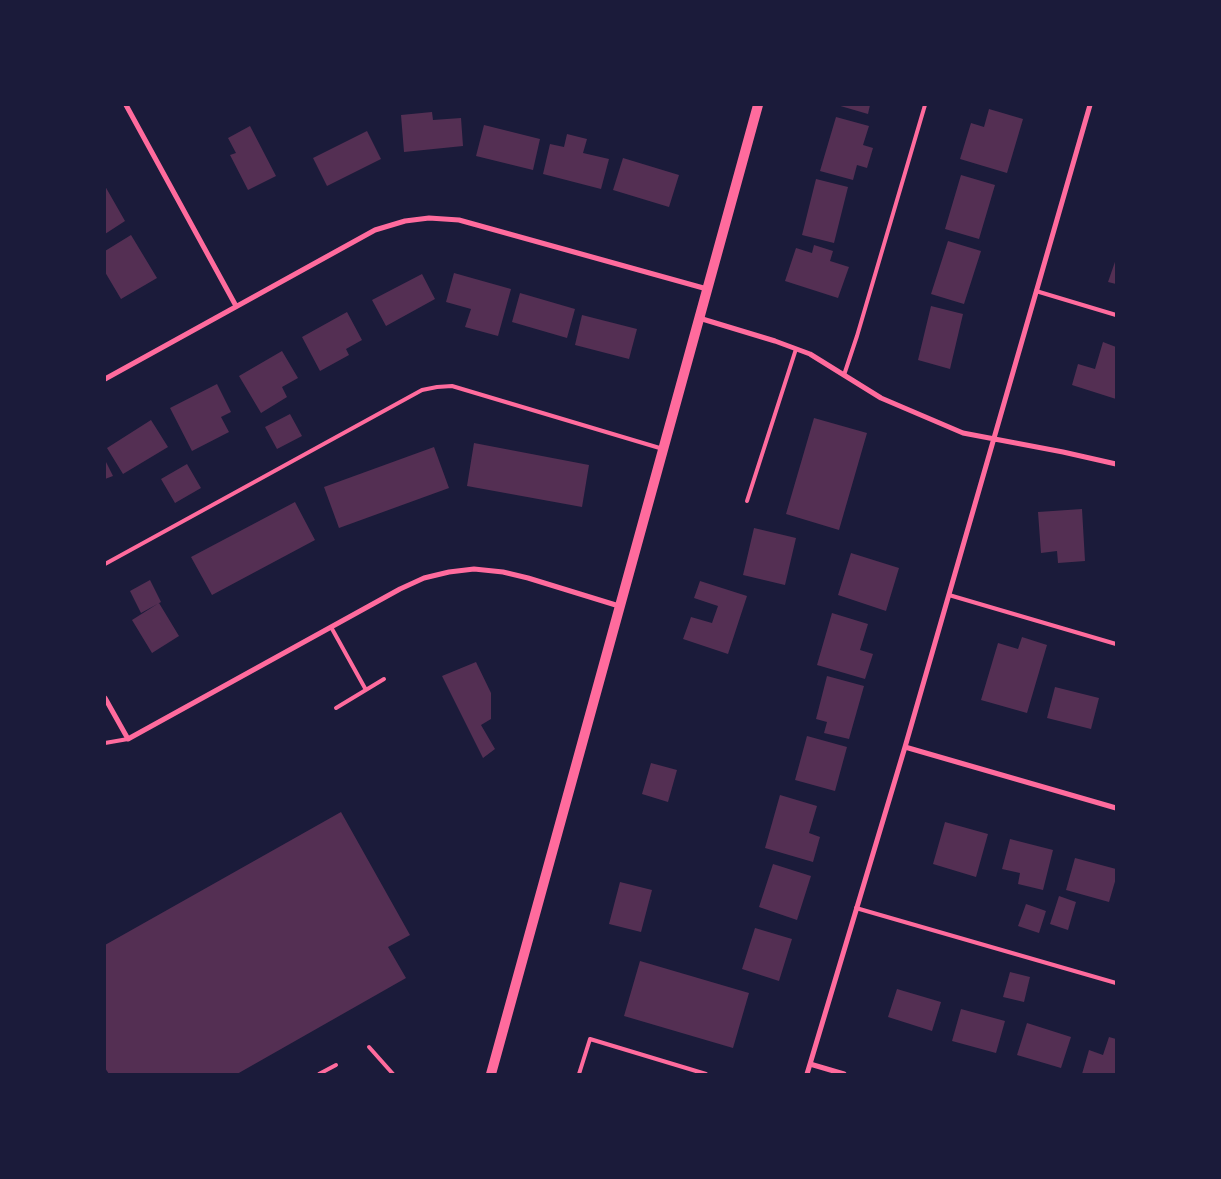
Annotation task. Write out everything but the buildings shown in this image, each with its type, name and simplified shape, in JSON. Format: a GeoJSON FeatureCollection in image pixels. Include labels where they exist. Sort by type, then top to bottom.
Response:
{"type":"FeatureCollection","features":[{"type":"Feature","properties":{"kind":"main road"},"geometry":{"type":"LineString","coordinates":[[491,1074],[758,105]]}},
{"type":"Feature","properties":{"kind":"street"},"geometry":{"type":"LineString","coordinates":[[126,105],[236,306]]}},
{"type":"Feature","properties":{"kind":"street"},"geometry":{"type":"LineString","coordinates":[[807,1074],[905,747],[1090,105]]}},
{"type":"Feature","properties":{"kind":"street"},"geometry":{"type":"LineString","coordinates":[[105,379],[375,230],[405,221],[430,218],[459,220],[708,289]]}},
{"type":"Feature","properties":{"kind":"street"},"geometry":{"type":"LineString","coordinates":[[699,318],[775,341],[810,354],[881,398],[963,433],[1116,464]]}},
{"type":"Feature","properties":{"kind":"street"},"geometry":{"type":"LineString","coordinates":[[105,698],[128,738],[424,578],[450,572],[474,569],[504,572],[619,606]]}},
{"type":"Feature","properties":{"kind":"street"},"geometry":{"type":"LineString","coordinates":[[905,747],[1116,808]]}},
{"type":"Feature","properties":{"kind":"street"},"geometry":{"type":"LineString","coordinates":[[810,1064],[844,1074]]}},
{"type":"Feature","properties":{"kind":"lane"},"geometry":{"type":"LineString","coordinates":[[844,375],[925,105]]}},
{"type":"Feature","properties":{"kind":"lane"},"geometry":{"type":"LineString","coordinates":[[1036,291],[1116,315]]}},
{"type":"Feature","properties":{"kind":"lane"},"geometry":{"type":"LineString","coordinates":[[747,501],[796,349]]}},
{"type":"Feature","properties":{"kind":"lane"},"geometry":{"type":"LineString","coordinates":[[105,564],[422,390],[452,386],[663,449]]}},
{"type":"Feature","properties":{"kind":"lane"},"geometry":{"type":"LineString","coordinates":[[949,595],[1116,644]]}},
{"type":"Feature","properties":{"kind":"lane"},"geometry":{"type":"LineString","coordinates":[[331,627],[366,690]]}},
{"type":"Feature","properties":{"kind":"lane"},"geometry":{"type":"LineString","coordinates":[[336,708],[384,679]]}},
{"type":"Feature","properties":{"kind":"lane"},"geometry":{"type":"LineString","coordinates":[[105,743],[128,738]]}},
{"type":"Feature","properties":{"kind":"lane"},"geometry":{"type":"LineString","coordinates":[[856,908],[1116,983]]}},
{"type":"Feature","properties":{"kind":"lane"},"geometry":{"type":"LineString","coordinates":[[579,1074],[590,1039],[706,1074]]}},
{"type":"Feature","properties":{"kind":"lane"},"geometry":{"type":"LineString","coordinates":[[369,1047],[393,1074]]}},
{"type":"Feature","properties":{"kind":"lane"},"geometry":{"type":"LineString","coordinates":[[318,1074],[336,1065]]}}]}
